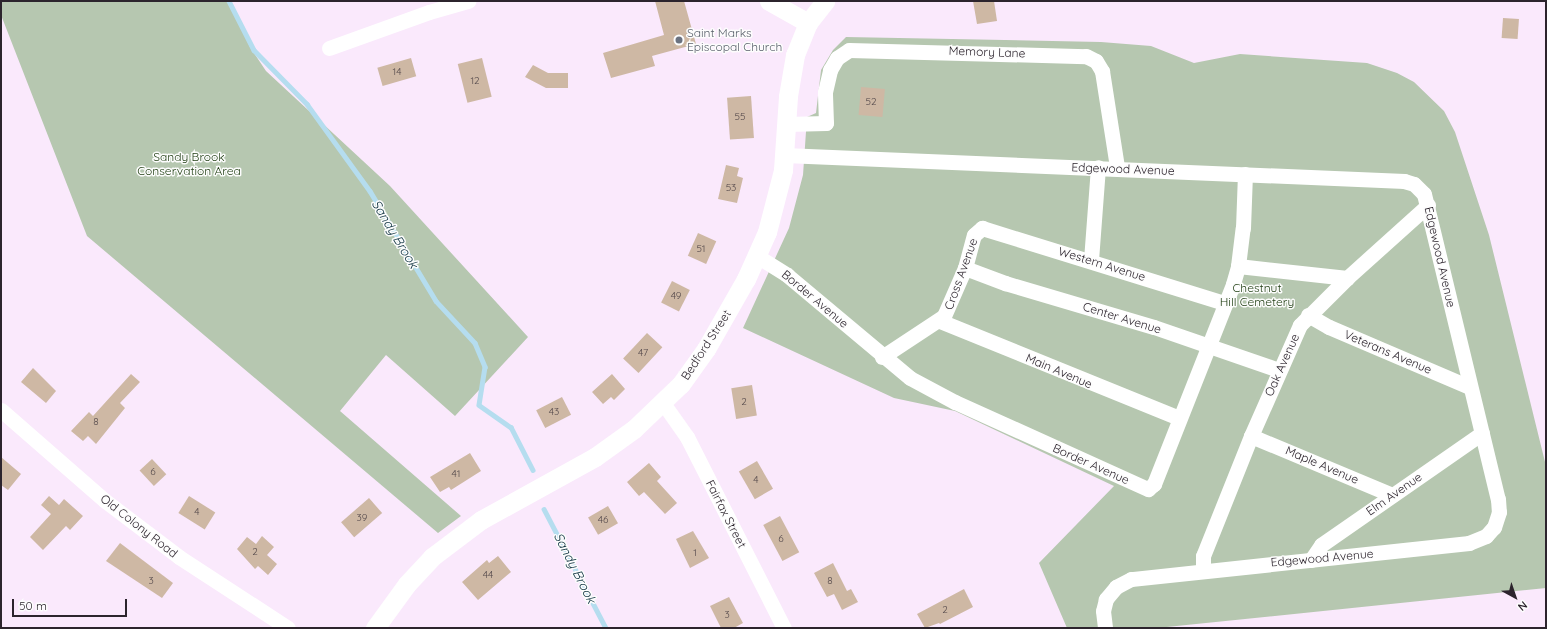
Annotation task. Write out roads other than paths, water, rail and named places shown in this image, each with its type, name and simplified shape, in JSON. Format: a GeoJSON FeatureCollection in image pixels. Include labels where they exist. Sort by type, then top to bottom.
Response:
{"type":"FeatureCollection","features":[{"type":"Feature","properties":{"kind":"main road"},"geometry":{"type":"LineString","coordinates":[[769,1],[808,23]]}},
{"type":"Feature","properties":{"kind":"main road","name":"Bedford Street"},"geometry":{"type":"LineString","coordinates":[[375,628],[407,584],[442,549],[481,520],[595,457],[634,429],[663,403],[681,384],[706,349],[757,256],[775,205],[784,155],[791,74],[808,23],[825,1]]}},
{"type":"Feature","properties":{"kind":"street"},"geometry":{"type":"LineString","coordinates":[[329,48],[428,6],[468,1]]}},
{"type":"Feature","properties":{"kind":"street","name":"Memory Lane"},"geometry":{"type":"LineString","coordinates":[[786,124],[826,123],[825,92],[830,70],[836,58],[849,50],[1086,56],[1096,61],[1102,71],[1117,168]]}},
{"type":"Feature","properties":{"kind":"street","name":"Edgewood Avenue"},"geometry":{"type":"LineString","coordinates":[[784,155],[1098,167],[1409,182],[1422,191],[1428,205],[1482,433],[1499,512],[1494,527],[1486,536],[1469,543],[1136,578],[1120,583],[1106,599],[1105,628]]}},
{"type":"Feature","properties":{"kind":"street"},"geometry":{"type":"LineString","coordinates":[[1091,260],[1098,167]]}},
{"type":"Feature","properties":{"kind":"street","name":"Border Avenue"},"geometry":{"type":"LineString","coordinates":[[757,256],[787,275],[882,357],[910,378],[955,402],[1148,489],[1154,484],[1226,303],[1238,266],[1244,214],[1245,174]]}},
{"type":"Feature","properties":{"kind":"street","name":"Oak Avenue"},"geometry":{"type":"LineString","coordinates":[[1203,570],[1203,556],[1251,436],[1300,325],[1308,315],[1347,278],[1428,205]]}},
{"type":"Feature","properties":{"kind":"street","name":"Western Avenue"},"geometry":{"type":"LineString","coordinates":[[979,229],[986,228],[1226,303]]}},
{"type":"Feature","properties":{"kind":"street","name":"Cross Avenue"},"geometry":{"type":"LineString","coordinates":[[882,357],[940,321],[949,310],[965,268],[974,235],[979,229]]}},
{"type":"Feature","properties":{"kind":"street"},"geometry":{"type":"LineString","coordinates":[[1238,266],[1347,278]]}},
{"type":"Feature","properties":{"kind":"street","name":"Center Avenue"},"geometry":{"type":"LineString","coordinates":[[965,268],[1005,283],[1209,346],[1279,370]]}},
{"type":"Feature","properties":{"kind":"street","name":"Veterans Avenue"},"geometry":{"type":"LineString","coordinates":[[1308,315],[1329,327],[1470,387]]}},
{"type":"Feature","properties":{"kind":"street","name":"Main Avenue"},"geometry":{"type":"LineString","coordinates":[[940,321],[1179,418]]}},
{"type":"Feature","properties":{"kind":"street","name":"Fairfax Street"},"geometry":{"type":"LineString","coordinates":[[663,403],[687,437],[784,628]]}},
{"type":"Feature","properties":{"kind":"street","name":"Old Colony Road"},"geometry":{"type":"LineString","coordinates":[[1,410],[104,500],[179,557],[288,628]]}},
{"type":"Feature","properties":{"kind":"street","name":"Elm Avenue"},"geometry":{"type":"LineString","coordinates":[[1311,560],[1321,545],[1482,433]]}},
{"type":"Feature","properties":{"kind":"street","name":"Maple Avenue"},"geometry":{"type":"LineString","coordinates":[[1251,436],[1392,495]]}},
{"type":"Feature","properties":{"kind":"waterway","name":"Sandy Brook"},"geometry":{"type":"LineString","coordinates":[[229,1],[254,50],[307,104],[370,191],[436,301],[475,343],[485,367],[479,405],[511,427],[533,470]]}},
{"type":"Feature","properties":{"kind":"waterway","name":"Sandy Brook"},"geometry":{"type":"LineString","coordinates":[[544,509],[606,628]]}},
{"type":"Feature","properties":{"kind":"place","name":"Saint Marks Episcopal Church"},"geometry":{"type":"Point","coordinates":[679,40]}},
{"type":"Feature","properties":{"kind":"park label","name":"Sandy Brook Conservation Area"},"geometry":{"type":"Point","coordinates":[189,164]}},
{"type":"Feature","properties":{"kind":"park label","name":"Chestnut Hill Cemetery"},"geometry":{"type":"Point","coordinates":[1257,295]}}]}
